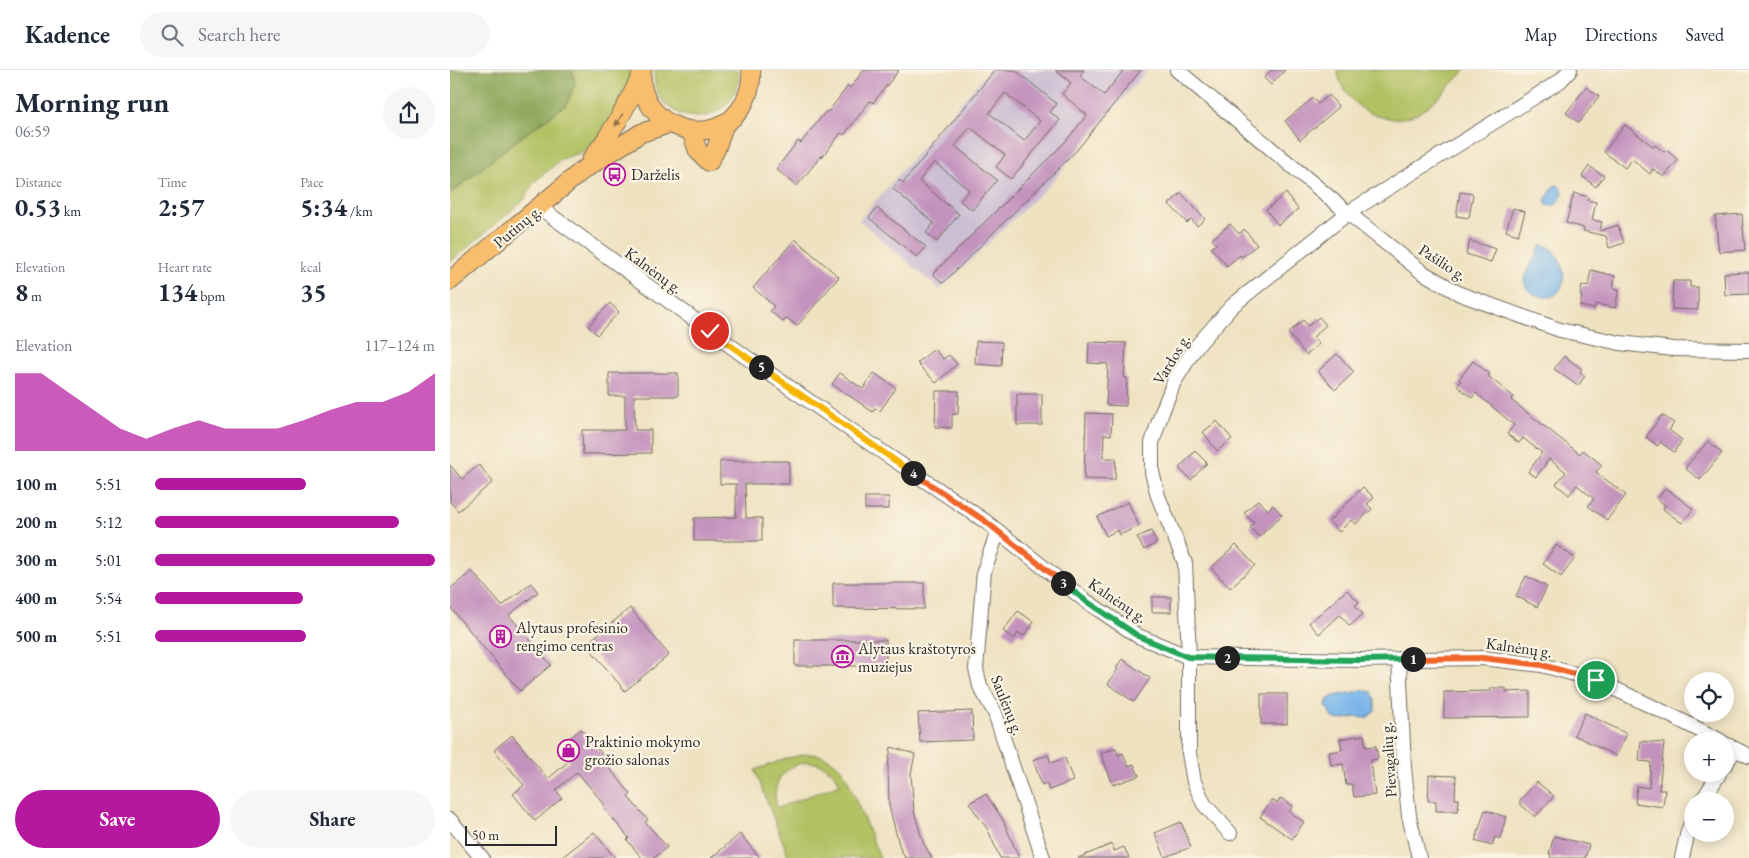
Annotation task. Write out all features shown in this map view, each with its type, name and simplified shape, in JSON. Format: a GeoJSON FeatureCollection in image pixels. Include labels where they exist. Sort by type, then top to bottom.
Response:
{"type":"FeatureCollection","features":[{"type":"Feature","properties":{"kind":"main road"},"geometry":{"type":"LineString","coordinates":[[641,73],[642,86],[648,104],[669,124],[691,131],[709,129],[725,123],[742,107],[752,75]]}},
{"type":"Feature","properties":{"kind":"main road","name":"Putinų g."},"geometry":{"type":"LineString","coordinates":[[583,170],[607,139],[626,109],[641,73]]}},
{"type":"Feature","properties":{"kind":"main road"},"geometry":{"type":"LineString","coordinates":[[691,131],[698,151],[709,162],[716,149],[725,123]]}},
{"type":"Feature","properties":{"kind":"main road","name":"Putinų g."},"geometry":{"type":"LineString","coordinates":[[450,281],[583,170],[642,133],[669,124]]}},
{"type":"Feature","properties":{"kind":"street","name":"Pašilio g."},"geometry":{"type":"LineString","coordinates":[[1177,70],[1348,213],[1422,272],[1460,294],[1560,330],[1620,343],[1673,349],[1749,350]]}},
{"type":"Feature","properties":{"kind":"street","name":"Vardos g."},"geometry":{"type":"LineString","coordinates":[[1230,833],[1204,804],[1194,782],[1189,753],[1185,563],[1158,496],[1152,472],[1152,444],[1174,382],[1195,348],[1232,306],[1348,213],[1560,81],[1570,70]]}},
{"type":"Feature","properties":{"kind":"street","name":"Kalnėnų g."},"geometry":{"type":"LineString","coordinates":[[539,207],[678,309],[878,449],[985,521],[1086,601],[1138,636],[1188,657],[1359,660],[1482,658],[1542,665],[1596,680],[1703,732]]}},
{"type":"Feature","properties":{"kind":"street","name":"Saulėnų g."},"geometry":{"type":"LineString","coordinates":[[998,531],[984,570],[976,669],[980,686],[995,713],[1043,858]]}},
{"type":"Feature","properties":{"kind":"street","name":"Pievagalių g."},"geometry":{"type":"LineString","coordinates":[[1399,659],[1404,768],[1409,816],[1419,858]]}},
{"type":"Feature","properties":{"kind":"street"},"geometry":{"type":"LineString","coordinates":[[1734,748],[1749,756]]}},
{"type":"Feature","properties":{"kind":"street"},"geometry":{"type":"LineString","coordinates":[[450,820],[482,858]]}},
{"type":"Feature","properties":{"kind":"street"},"geometry":{"type":"LineString","coordinates":[[1682,858],[1686,842]]}},
{"type":"Feature","properties":{"kind":"shaded area"},"geometry":{"type":"Polygon","coordinates":[[[989,70],[1147,70],[1053,181],[940,290],[859,220],[989,70]]]}},
{"type":"Feature","properties":{"kind":"green space"},"geometry":{"type":"Polygon","coordinates":[[[450,70],[572,70],[575,83],[567,104],[450,192],[450,70]]]}},
{"type":"Feature","properties":{"kind":"green space"},"geometry":{"type":"Polygon","coordinates":[[[572,70],[634,70],[612,121],[599,138],[582,152],[562,159],[534,182],[524,200],[450,262],[450,192],[453,192],[509,146],[567,104],[575,83],[572,70]]]}},
{"type":"Feature","properties":{"kind":"green space"},"geometry":{"type":"Polygon","coordinates":[[[655,70],[738,70],[739,73],[737,87],[733,96],[723,108],[710,115],[696,117],[683,114],[671,108],[661,99],[655,86],[655,70]]]}},
{"type":"Feature","properties":{"kind":"green space"},"geometry":{"type":"Polygon","coordinates":[[[1337,70],[1466,70],[1426,108],[1407,117],[1394,119],[1380,117],[1357,105],[1341,83],[1337,70]]]}},
{"type":"Feature","properties":{"kind":"green space"},"geometry":{"type":"Polygon","coordinates":[[[812,754],[829,759],[838,766],[846,776],[880,858],[789,858],[755,770],[785,759],[812,754]],[[813,763],[798,764],[785,772],[780,778],[776,791],[777,808],[840,784],[831,771],[823,765],[813,763]]]}},
{"type":"Feature","properties":{"kind":"water"},"geometry":{"type":"Polygon","coordinates":[[[1555,185],[1562,189],[1563,195],[1555,205],[1549,206],[1545,200],[1555,185]]]}},
{"type":"Feature","properties":{"kind":"water"},"geometry":{"type":"Polygon","coordinates":[[[1542,245],[1552,249],[1562,267],[1563,278],[1561,287],[1556,294],[1547,297],[1529,291],[1524,281],[1542,245]]]}},
{"type":"Feature","properties":{"kind":"water"},"geometry":{"type":"Polygon","coordinates":[[[1365,690],[1372,692],[1375,700],[1375,711],[1367,718],[1357,717],[1338,720],[1332,717],[1326,705],[1328,699],[1365,690]]]}},
{"type":"Feature","properties":{"kind":"building"},"geometry":{"type":"Polygon","coordinates":[[[864,70],[899,70],[873,103],[870,101],[844,135],[841,133],[797,186],[776,169],[798,141],[801,143],[826,111],[828,112],[848,86],[850,88],[864,70]]]}},
{"type":"Feature","properties":{"kind":"building"},"geometry":{"type":"Polygon","coordinates":[[[995,70],[1015,70],[1057,104],[1050,112],[1060,120],[1011,179],[996,167],[1005,155],[970,127],[955,146],[997,180],[972,210],[960,201],[969,190],[934,162],[919,181],[959,214],[937,242],[926,233],[934,223],[893,189],[900,180],[903,183],[995,70]],[[1005,93],[989,113],[1024,141],[1040,121],[1005,93]]]}},
{"type":"Feature","properties":{"kind":"building"},"geometry":{"type":"Polygon","coordinates":[[[1055,70],[1084,70],[1080,76],[1104,95],[1124,70],[1141,70],[1077,150],[943,283],[933,274],[1066,141],[1087,115],[1062,94],[1071,83],[1055,70]]]}},
{"type":"Feature","properties":{"kind":"building"},"geometry":{"type":"Polygon","coordinates":[[[1271,70],[1285,70],[1271,85],[1264,78],[1271,70]]]}},
{"type":"Feature","properties":{"kind":"building"},"geometry":{"type":"Polygon","coordinates":[[[1586,87],[1599,96],[1579,123],[1566,113],[1586,87]]]}},
{"type":"Feature","properties":{"kind":"building"},"geometry":{"type":"Polygon","coordinates":[[[1329,95],[1339,107],[1300,140],[1285,121],[1313,98],[1318,104],[1329,95]]]}},
{"type":"Feature","properties":{"kind":"building"},"geometry":{"type":"Polygon","coordinates":[[[1625,125],[1654,147],[1655,145],[1664,152],[1666,150],[1678,160],[1664,177],[1653,169],[1650,174],[1632,159],[1625,168],[1604,152],[1625,125]]]}},
{"type":"Feature","properties":{"kind":"building"},"geometry":{"type":"Polygon","coordinates":[[[1589,166],[1604,176],[1596,187],[1582,176],[1589,166]]]}},
{"type":"Feature","properties":{"kind":"building"},"geometry":{"type":"Polygon","coordinates":[[[1460,192],[1473,194],[1469,218],[1456,216],[1460,192]]]}},
{"type":"Feature","properties":{"kind":"building"},"geometry":{"type":"Polygon","coordinates":[[[1181,193],[1205,219],[1197,226],[1191,219],[1187,223],[1169,204],[1181,193]]]}},
{"type":"Feature","properties":{"kind":"building"},"geometry":{"type":"Polygon","coordinates":[[[1286,193],[1298,209],[1278,225],[1266,210],[1286,193]]]}},
{"type":"Feature","properties":{"kind":"building"},"geometry":{"type":"Polygon","coordinates":[[[1574,193],[1589,197],[1587,200],[1596,202],[1592,220],[1602,222],[1600,231],[1618,225],[1624,243],[1609,248],[1606,236],[1583,231],[1584,228],[1566,223],[1574,193]]]}},
{"type":"Feature","properties":{"kind":"building"},"geometry":{"type":"Polygon","coordinates":[[[877,208],[926,247],[917,257],[869,218],[877,208]]]}},
{"type":"Feature","properties":{"kind":"building"},"geometry":{"type":"Polygon","coordinates":[[[1513,208],[1525,212],[1518,235],[1506,231],[1513,208]]]}},
{"type":"Feature","properties":{"kind":"building"},"geometry":{"type":"Polygon","coordinates":[[[1742,214],[1745,250],[1719,252],[1715,216],[1742,214]]]}},
{"type":"Feature","properties":{"kind":"building"},"geometry":{"type":"Polygon","coordinates":[[[1230,224],[1239,234],[1244,229],[1257,245],[1242,257],[1240,255],[1227,266],[1211,248],[1216,244],[1212,239],[1230,224]]]}},
{"type":"Feature","properties":{"kind":"building"},"geometry":{"type":"Polygon","coordinates":[[[795,239],[839,277],[797,326],[787,318],[783,322],[770,311],[774,306],[753,288],[795,239]]]}},
{"type":"Feature","properties":{"kind":"building"},"geometry":{"type":"Polygon","coordinates":[[[1470,241],[1496,249],[1491,262],[1466,254],[1470,241]]]}},
{"type":"Feature","properties":{"kind":"building"},"geometry":{"type":"Polygon","coordinates":[[[1591,270],[1615,276],[1613,288],[1619,289],[1615,308],[1596,304],[1594,309],[1580,306],[1582,285],[1588,286],[1591,270]]]}},
{"type":"Feature","properties":{"kind":"building"},"geometry":{"type":"Polygon","coordinates":[[[1749,272],[1749,294],[1725,295],[1724,273],[1749,272]]]}},
{"type":"Feature","properties":{"kind":"building"},"geometry":{"type":"Polygon","coordinates":[[[1673,281],[1690,281],[1690,287],[1698,287],[1698,310],[1672,309],[1673,281]]]}},
{"type":"Feature","properties":{"kind":"building"},"geometry":{"type":"Polygon","coordinates":[[[610,303],[619,312],[597,335],[588,326],[610,303]]]}},
{"type":"Feature","properties":{"kind":"building"},"geometry":{"type":"Polygon","coordinates":[[[1319,317],[1326,325],[1313,337],[1319,344],[1306,355],[1288,333],[1303,320],[1308,326],[1319,317]]]}},
{"type":"Feature","properties":{"kind":"building"},"geometry":{"type":"Polygon","coordinates":[[[976,341],[1002,342],[1001,366],[975,364],[976,341]]]}},
{"type":"Feature","properties":{"kind":"building"},"geometry":{"type":"Polygon","coordinates":[[[1089,342],[1126,343],[1124,377],[1127,378],[1126,406],[1106,405],[1108,364],[1088,363],[1089,342]]]}},
{"type":"Feature","properties":{"kind":"building"},"geometry":{"type":"Polygon","coordinates":[[[934,349],[943,359],[949,355],[957,364],[936,383],[917,363],[934,349]]]}},
{"type":"Feature","properties":{"kind":"building"},"geometry":{"type":"Polygon","coordinates":[[[1337,354],[1354,372],[1335,390],[1318,371],[1337,354]]]}},
{"type":"Feature","properties":{"kind":"building"},"geometry":{"type":"Polygon","coordinates":[[[1564,356],[1582,369],[1580,372],[1585,376],[1578,386],[1554,369],[1564,356]]]}},
{"type":"Feature","properties":{"kind":"building"},"geometry":{"type":"Polygon","coordinates":[[[1473,361],[1514,397],[1511,400],[1580,454],[1583,450],[1602,465],[1596,472],[1626,495],[1607,520],[1588,506],[1594,499],[1577,485],[1569,495],[1556,484],[1566,472],[1549,459],[1536,477],[1528,472],[1542,453],[1523,438],[1519,443],[1507,434],[1514,425],[1476,393],[1472,398],[1457,386],[1461,381],[1459,379],[1473,361]]]}},
{"type":"Feature","properties":{"kind":"building"},"geometry":{"type":"Polygon","coordinates":[[[609,373],[678,373],[678,396],[634,396],[635,430],[651,430],[651,453],[583,454],[582,430],[625,430],[625,396],[609,396],[609,373]]]}},
{"type":"Feature","properties":{"kind":"building"},"geometry":{"type":"Polygon","coordinates":[[[840,373],[863,389],[874,373],[896,388],[880,411],[875,408],[873,412],[832,384],[840,373]]]}},
{"type":"Feature","properties":{"kind":"building"},"geometry":{"type":"Polygon","coordinates":[[[936,391],[959,391],[958,414],[952,414],[952,428],[935,427],[936,391]]]}},
{"type":"Feature","properties":{"kind":"building"},"geometry":{"type":"Polygon","coordinates":[[[1017,394],[1042,394],[1042,425],[1017,425],[1017,394]]]}},
{"type":"Feature","properties":{"kind":"building"},"geometry":{"type":"Polygon","coordinates":[[[1086,413],[1112,414],[1111,435],[1104,434],[1103,458],[1116,458],[1115,480],[1084,479],[1086,413]]]}},
{"type":"Feature","properties":{"kind":"building"},"geometry":{"type":"Polygon","coordinates":[[[1662,415],[1674,423],[1669,430],[1682,440],[1674,452],[1660,442],[1658,446],[1646,437],[1662,415]]]}},
{"type":"Feature","properties":{"kind":"building"},"geometry":{"type":"Polygon","coordinates":[[[1217,421],[1232,439],[1217,451],[1203,432],[1217,421]]]}},
{"type":"Feature","properties":{"kind":"building"},"geometry":{"type":"Polygon","coordinates":[[[1708,441],[1722,453],[1700,480],[1685,468],[1708,441]]]}},
{"type":"Feature","properties":{"kind":"building"},"geometry":{"type":"Polygon","coordinates":[[[1195,451],[1207,463],[1191,480],[1179,468],[1195,451]]]}},
{"type":"Feature","properties":{"kind":"building"},"geometry":{"type":"Polygon","coordinates":[[[720,461],[789,461],[789,484],[745,484],[746,518],[762,518],[762,541],[694,541],[694,518],[736,517],[736,484],[720,484],[720,461]]]}},
{"type":"Feature","properties":{"kind":"building"},"geometry":{"type":"Polygon","coordinates":[[[450,465],[462,479],[479,465],[493,482],[458,511],[450,502],[450,465]]]}},
{"type":"Feature","properties":{"kind":"building"},"geometry":{"type":"Polygon","coordinates":[[[1363,487],[1374,498],[1367,504],[1372,509],[1356,524],[1351,520],[1339,532],[1329,521],[1363,487]]]}},
{"type":"Feature","properties":{"kind":"building"},"geometry":{"type":"Polygon","coordinates":[[[1666,488],[1693,509],[1682,523],[1663,509],[1665,505],[1657,499],[1666,488]]]}},
{"type":"Feature","properties":{"kind":"building"},"geometry":{"type":"Polygon","coordinates":[[[865,497],[889,497],[889,509],[865,509],[865,497]]]}},
{"type":"Feature","properties":{"kind":"building"},"geometry":{"type":"Polygon","coordinates":[[[1258,500],[1268,510],[1273,505],[1282,515],[1259,537],[1250,527],[1254,523],[1244,513],[1258,500]]]}},
{"type":"Feature","properties":{"kind":"building"},"geometry":{"type":"Polygon","coordinates":[[[1128,502],[1139,526],[1120,535],[1118,530],[1106,536],[1097,517],[1128,502]]]}},
{"type":"Feature","properties":{"kind":"building"},"geometry":{"type":"Polygon","coordinates":[[[1151,531],[1157,543],[1144,550],[1137,537],[1151,531]]]}},
{"type":"Feature","properties":{"kind":"building"},"geometry":{"type":"Polygon","coordinates":[[[1236,545],[1255,565],[1230,588],[1211,568],[1236,545]]]}},
{"type":"Feature","properties":{"kind":"building"},"geometry":{"type":"Polygon","coordinates":[[[1556,545],[1575,558],[1561,577],[1543,564],[1556,545]]]}},
{"type":"Feature","properties":{"kind":"building","name":"Alytaus profesinio rengimo centras"},"geometry":{"type":"Polygon","coordinates":[[[472,571],[502,606],[531,583],[538,592],[509,615],[551,665],[520,691],[450,607],[450,589],[472,571]]]}},
{"type":"Feature","properties":{"kind":"building"},"geometry":{"type":"Polygon","coordinates":[[[1526,576],[1547,587],[1537,607],[1516,596],[1526,576]]]}},
{"type":"Feature","properties":{"kind":"building"},"geometry":{"type":"Polygon","coordinates":[[[833,583],[924,583],[924,609],[833,608],[833,583]]]}},
{"type":"Feature","properties":{"kind":"building"},"geometry":{"type":"Polygon","coordinates":[[[1347,590],[1359,602],[1355,606],[1363,614],[1350,626],[1340,615],[1319,634],[1309,623],[1347,590]]]}},
{"type":"Feature","properties":{"kind":"building"},"geometry":{"type":"Polygon","coordinates":[[[1152,597],[1171,597],[1171,612],[1152,612],[1152,597]]]}},
{"type":"Feature","properties":{"kind":"building"},"geometry":{"type":"Polygon","coordinates":[[[630,608],[669,655],[625,691],[586,644],[630,608]]]}},
{"type":"Feature","properties":{"kind":"building"},"geometry":{"type":"Polygon","coordinates":[[[1018,611],[1034,622],[1024,636],[1018,633],[1014,639],[1003,631],[1018,611]]]}},
{"type":"Feature","properties":{"kind":"building"},"geometry":{"type":"Polygon","coordinates":[[[795,640],[886,640],[886,666],[795,666],[795,640]]]}},
{"type":"Feature","properties":{"kind":"building"},"geometry":{"type":"Polygon","coordinates":[[[1122,659],[1150,678],[1134,702],[1108,684],[1122,659]]]}},
{"type":"Feature","properties":{"kind":"building"},"geometry":{"type":"Polygon","coordinates":[[[1491,688],[1506,688],[1506,692],[1530,691],[1530,717],[1444,718],[1444,692],[1491,691],[1491,688]]]}},
{"type":"Feature","properties":{"kind":"building"},"geometry":{"type":"Polygon","coordinates":[[[1261,694],[1287,694],[1287,724],[1261,724],[1261,694]]]}},
{"type":"Feature","properties":{"kind":"building"},"geometry":{"type":"Polygon","coordinates":[[[972,711],[973,740],[920,742],[918,713],[972,711]]]}},
{"type":"Feature","properties":{"kind":"building"},"geometry":{"type":"Polygon","coordinates":[[[1585,713],[1627,734],[1616,756],[1574,735],[1585,713]]]}},
{"type":"Feature","properties":{"kind":"building"},"geometry":{"type":"Polygon","coordinates":[[[581,729],[606,759],[604,762],[631,794],[628,797],[648,820],[645,822],[667,847],[654,858],[642,858],[627,840],[629,838],[603,807],[605,805],[577,772],[556,790],[562,798],[535,821],[513,794],[524,785],[494,750],[512,735],[548,779],[571,759],[560,746],[581,729]]]}},
{"type":"Feature","properties":{"kind":"building"},"geometry":{"type":"Polygon","coordinates":[[[1364,735],[1366,747],[1376,746],[1378,759],[1371,760],[1375,795],[1354,797],[1352,784],[1346,785],[1343,764],[1331,765],[1329,752],[1342,750],[1340,739],[1364,735]]]}},
{"type":"Feature","properties":{"kind":"building"},"geometry":{"type":"Polygon","coordinates":[[[1641,741],[1664,743],[1659,790],[1665,790],[1663,807],[1635,803],[1637,786],[1649,788],[1651,762],[1639,761],[1641,741]]]}},
{"type":"Feature","properties":{"kind":"building"},"geometry":{"type":"Polygon","coordinates":[[[891,747],[915,754],[911,774],[914,811],[923,842],[932,858],[905,858],[900,848],[889,806],[888,765],[891,747]]]}},
{"type":"Feature","properties":{"kind":"building"},"geometry":{"type":"Polygon","coordinates":[[[1116,748],[1118,755],[1123,753],[1128,766],[1134,764],[1139,776],[1113,785],[1101,753],[1116,748]]]}},
{"type":"Feature","properties":{"kind":"building"},"geometry":{"type":"Polygon","coordinates":[[[1048,755],[1051,763],[1065,758],[1073,781],[1049,790],[1046,783],[1042,785],[1033,760],[1048,755]]]}},
{"type":"Feature","properties":{"kind":"building"},"geometry":{"type":"Polygon","coordinates":[[[1429,775],[1456,776],[1455,799],[1459,799],[1458,811],[1436,811],[1436,801],[1428,801],[1429,775]]]}},
{"type":"Feature","properties":{"kind":"building"},"geometry":{"type":"Polygon","coordinates":[[[1537,782],[1554,796],[1535,817],[1520,804],[1520,800],[1537,782]]]}},
{"type":"Feature","properties":{"kind":"building"},"geometry":{"type":"Polygon","coordinates":[[[986,794],[1003,820],[1019,858],[1000,858],[988,830],[969,803],[986,794]]]}},
{"type":"Feature","properties":{"kind":"building"},"geometry":{"type":"Polygon","coordinates":[[[1281,798],[1293,806],[1289,812],[1304,822],[1292,839],[1260,817],[1272,800],[1277,803],[1281,798]]]}},
{"type":"Feature","properties":{"kind":"building"},"geometry":{"type":"Polygon","coordinates":[[[1485,810],[1506,817],[1500,839],[1495,837],[1492,846],[1475,841],[1485,810]]]}},
{"type":"Feature","properties":{"kind":"building"},"geometry":{"type":"Polygon","coordinates":[[[1181,822],[1191,847],[1165,857],[1155,833],[1181,822]]]}},
{"type":"Feature","properties":{"kind":"building"},"geometry":{"type":"Polygon","coordinates":[[[594,832],[615,858],[561,858],[594,832]]]}},
{"type":"Feature","properties":{"kind":"building"},"geometry":{"type":"Polygon","coordinates":[[[740,834],[760,858],[711,858],[740,834]]]}},
{"type":"Feature","properties":{"kind":"building"},"geometry":{"type":"Polygon","coordinates":[[[1554,836],[1589,845],[1585,858],[1550,858],[1551,854],[1549,854],[1554,836]]]}},
{"type":"Feature","properties":{"kind":"building"},"geometry":{"type":"Polygon","coordinates":[[[1112,844],[1114,851],[1124,847],[1129,858],[1078,858],[1112,844]]]}},
{"type":"Feature","properties":{"kind":"place","name":"Darželis"},"geometry":{"type":"Point","coordinates":[615,174]}},
{"type":"Feature","properties":{"kind":"place","name":"Alytaus profesinio rengimo centras"},"geometry":{"type":"Point","coordinates":[500,636]}},
{"type":"Feature","properties":{"kind":"place","name":"Alytaus kraštotyros muziejus"},"geometry":{"type":"Point","coordinates":[842,657]}},
{"type":"Feature","properties":{"kind":"place","name":"Praktinio mokymo grožio salonas"},"geometry":{"type":"Point","coordinates":[569,750]}},
{"type":"Feature","properties":{"kind":"route"},"geometry":{"type":"LineString","coordinates":[[710,331],[878,449],[985,521],[1086,601],[1138,636],[1188,657],[1359,660],[1482,658],[1542,665],[1596,680]]}}]}
